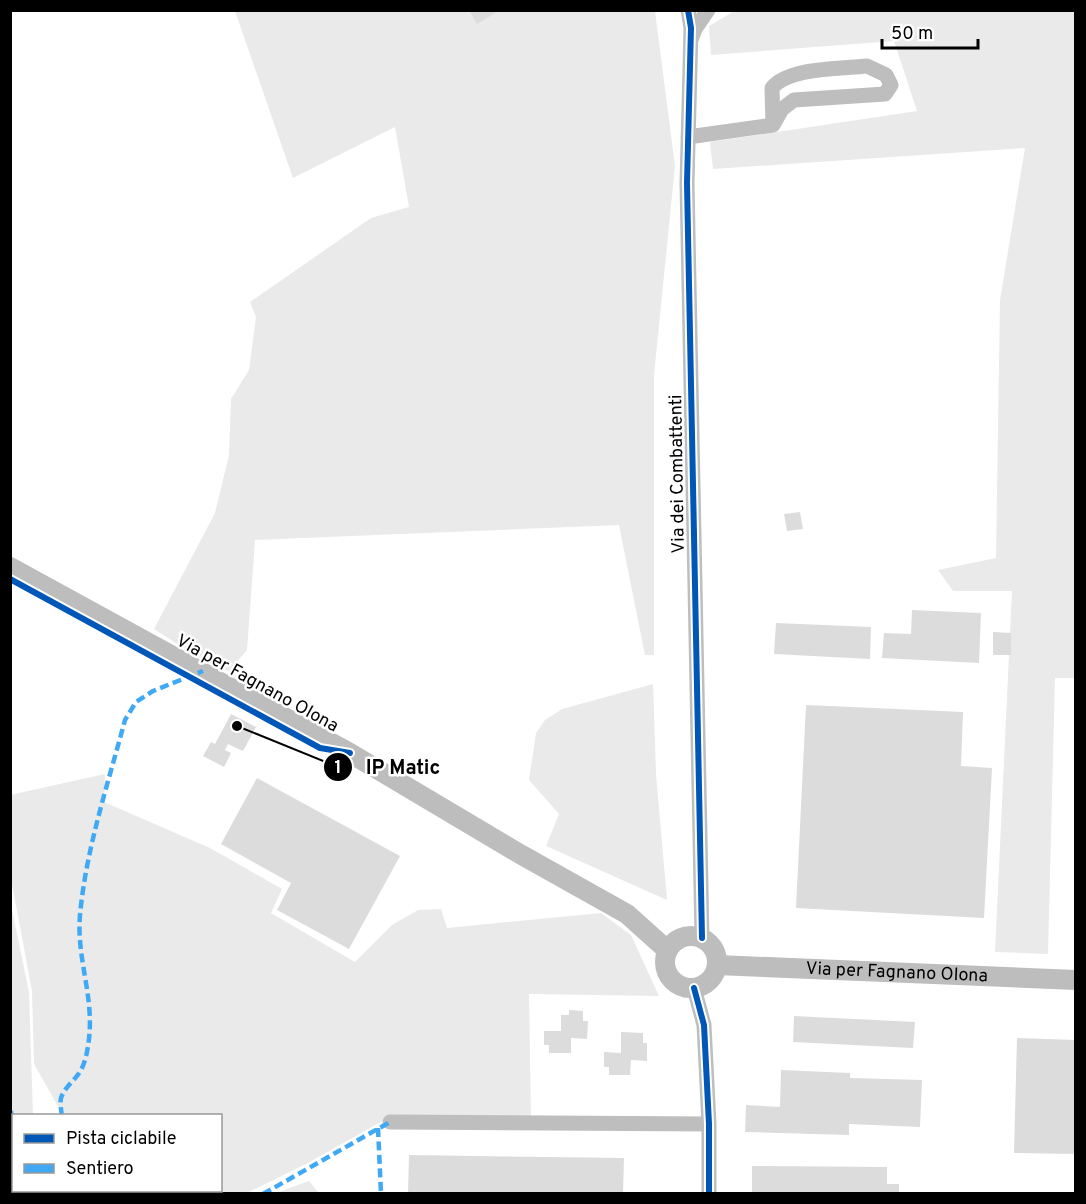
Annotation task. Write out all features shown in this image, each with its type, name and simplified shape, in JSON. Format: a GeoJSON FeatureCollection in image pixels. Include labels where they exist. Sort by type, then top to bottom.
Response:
{"type":"FeatureCollection","features":[{"type":"Feature","properties":{"kind":"main road","name":"Via per Fagnano Olona"},"geometry":{"type":"LineString","coordinates":[[10,567],[340,747],[520,854],[627,914],[667,950]]}},
{"type":"Feature","properties":{"kind":"main road"},"geometry":{"type":"LineString","coordinates":[[686,936],[702,938],[714,949],[717,965],[710,980],[694,988],[686,988],[672,980],[665,966],[667,950],[678,938],[686,936]]}},
{"type":"Feature","properties":{"kind":"main road","name":"Via per Fagnano Olona"},"geometry":{"type":"LineString","coordinates":[[717,965],[1076,980]]}},
{"type":"Feature","properties":{"kind":"street","name":"Via dei Combattenti"},"geometry":{"type":"LineString","coordinates":[[688,10],[690,43],[688,137],[702,938]]}},
{"type":"Feature","properties":{"kind":"street","name":"Via dei Combattenti"},"geometry":{"type":"LineString","coordinates":[[690,43],[695,29],[708,10]]}},
{"type":"Feature","properties":{"kind":"street"},"geometry":{"type":"LineString","coordinates":[[867,66],[886,75],[891,85],[885,94],[794,100],[782,109],[773,124],[772,88],[777,81],[804,72],[867,66]]}},
{"type":"Feature","properties":{"kind":"street"},"geometry":{"type":"LineString","coordinates":[[688,137],[773,124]]}},
{"type":"Feature","properties":{"kind":"street"},"geometry":{"type":"LineString","coordinates":[[694,988],[704,1025],[709,1124],[709,1194]]}},
{"type":"Feature","properties":{"kind":"street"},"geometry":{"type":"LineString","coordinates":[[390,1122],[709,1124]]}},
{"type":"Feature","properties":{"kind":"shaded area"},"geometry":{"type":"Polygon","coordinates":[[[736,10],[1075,11],[1076,678],[1055,678],[1048,954],[995,952],[1012,591],[953,591],[938,570],[996,558],[1000,300],[1025,148],[713,169],[710,142],[917,111],[894,41],[711,55],[709,26],[736,10]]]}},
{"type":"Feature","properties":{"kind":"shaded area"},"geometry":{"type":"Polygon","coordinates":[[[235,11],[655,11],[675,166],[654,375],[654,655],[645,655],[619,525],[255,540],[247,650],[229,671],[209,664],[154,629],[215,513],[229,455],[231,399],[249,370],[256,317],[250,302],[371,218],[409,207],[395,127],[293,178],[235,11]]]}},
{"type":"Feature","properties":{"kind":"shaded area"},"geometry":{"type":"Polygon","coordinates":[[[653,684],[656,774],[667,900],[546,846],[559,814],[529,780],[536,733],[545,720],[562,709],[653,684]]]}},
{"type":"Feature","properties":{"kind":"shaded area"},"geometry":{"type":"Polygon","coordinates":[[[105,774],[104,802],[210,848],[282,889],[271,913],[355,962],[392,925],[418,910],[441,909],[447,928],[601,913],[631,935],[659,996],[529,994],[531,1118],[388,1118],[304,1165],[247,1193],[126,1193],[124,1192],[222,1192],[222,1114],[62,1114],[34,1064],[32,991],[11,879],[10,795],[105,774]]]}},
{"type":"Feature","properties":{"kind":"shaded area"},"geometry":{"type":"Polygon","coordinates":[[[10,900],[29,992],[33,1114],[12,1114],[12,1192],[35,1193],[11,1193],[10,900]]]}},
{"type":"Feature","properties":{"kind":"shaded area"},"geometry":{"type":"Polygon","coordinates":[[[309,1181],[319,1193],[276,1193],[309,1181]]]}},
{"type":"Feature","properties":{"kind":"building"},"geometry":{"type":"Polygon","coordinates":[[[469,10],[500,10],[477,24],[469,10]]]}},
{"type":"Feature","properties":{"kind":"building"},"geometry":{"type":"Polygon","coordinates":[[[800,512],[803,529],[787,531],[784,514],[800,512]]]}},
{"type":"Feature","properties":{"kind":"building"},"geometry":{"type":"Polygon","coordinates":[[[912,610],[981,613],[979,663],[882,658],[884,633],[911,634],[912,610]]]}},
{"type":"Feature","properties":{"kind":"building"},"geometry":{"type":"Polygon","coordinates":[[[776,623],[871,627],[870,659],[774,654],[776,623]]]}},
{"type":"Feature","properties":{"kind":"building"},"geometry":{"type":"Polygon","coordinates":[[[993,632],[1011,633],[1011,655],[993,655],[993,632]]]}},
{"type":"Feature","properties":{"kind":"building"},"geometry":{"type":"Polygon","coordinates":[[[806,705],[963,712],[961,766],[992,768],[984,918],[796,908],[806,705]]]}},
{"type":"Feature","properties":{"kind":"building"},"geometry":{"type":"Polygon","coordinates":[[[231,714],[256,727],[243,751],[228,744],[225,750],[231,753],[224,767],[203,756],[211,742],[215,744],[231,714]]]}},
{"type":"Feature","properties":{"kind":"building"},"geometry":{"type":"Polygon","coordinates":[[[257,778],[400,856],[349,949],[277,910],[291,883],[221,844],[257,778]]]}},
{"type":"Feature","properties":{"kind":"building"},"geometry":{"type":"Polygon","coordinates":[[[569,1010],[583,1011],[583,1021],[588,1021],[587,1039],[571,1038],[571,1053],[549,1053],[549,1045],[544,1045],[544,1031],[561,1031],[561,1015],[569,1015],[569,1010]]]}},
{"type":"Feature","properties":{"kind":"building"},"geometry":{"type":"Polygon","coordinates":[[[794,1016],[915,1022],[913,1048],[793,1042],[794,1016]]]}},
{"type":"Feature","properties":{"kind":"building"},"geometry":{"type":"Polygon","coordinates":[[[621,1032],[643,1033],[643,1043],[647,1043],[647,1061],[631,1060],[630,1075],[609,1075],[609,1067],[604,1067],[604,1052],[621,1053],[621,1032]]]}},
{"type":"Feature","properties":{"kind":"building"},"geometry":{"type":"Polygon","coordinates":[[[1017,1038],[1076,1040],[1076,1154],[1014,1153],[1017,1038]]]}},
{"type":"Feature","properties":{"kind":"building"},"geometry":{"type":"Polygon","coordinates":[[[781,1070],[850,1073],[850,1078],[922,1080],[920,1127],[849,1124],[849,1135],[745,1132],[746,1105],[780,1107],[781,1070]]]}},
{"type":"Feature","properties":{"kind":"building"},"geometry":{"type":"Polygon","coordinates":[[[409,1155],[624,1158],[623,1194],[408,1194],[409,1155]]]}},
{"type":"Feature","properties":{"kind":"building"},"geometry":{"type":"Polygon","coordinates":[[[752,1166],[887,1167],[887,1184],[899,1184],[899,1194],[752,1194],[752,1166]]]}},
{"type":"Feature","properties":{"kind":"marked path"},"geometry":{"type":"LineString","coordinates":[[62,1114],[61,1098],[83,1066],[87,1052],[90,1012],[81,948],[80,915],[87,866],[98,817],[125,720],[136,702],[153,691],[203,671]]}},
{"type":"Feature","properties":{"kind":"marked path"},"geometry":{"type":"LineString","coordinates":[[11,1111],[12,1122]]}},
{"type":"Feature","properties":{"kind":"marked path"},"geometry":{"type":"LineString","coordinates":[[263,1194],[390,1122]]}},
{"type":"Feature","properties":{"kind":"marked path"},"geometry":{"type":"LineString","coordinates":[[378,1128],[381,1194]]}},
{"type":"Feature","properties":{"kind":"cycle path"},"geometry":{"type":"LineString","coordinates":[[688,10],[691,28],[687,183],[702,938]]}},
{"type":"Feature","properties":{"kind":"cycle path"},"geometry":{"type":"LineString","coordinates":[[10,579],[320,748],[350,753]]}},
{"type":"Feature","properties":{"kind":"cycle path"},"geometry":{"type":"LineString","coordinates":[[694,988],[704,1025],[709,1124],[709,1194]]}},
{"type":"Feature","properties":{"kind":"place","name":"IP Matic"},"geometry":{"type":"Point","coordinates":[237,726]}}]}
